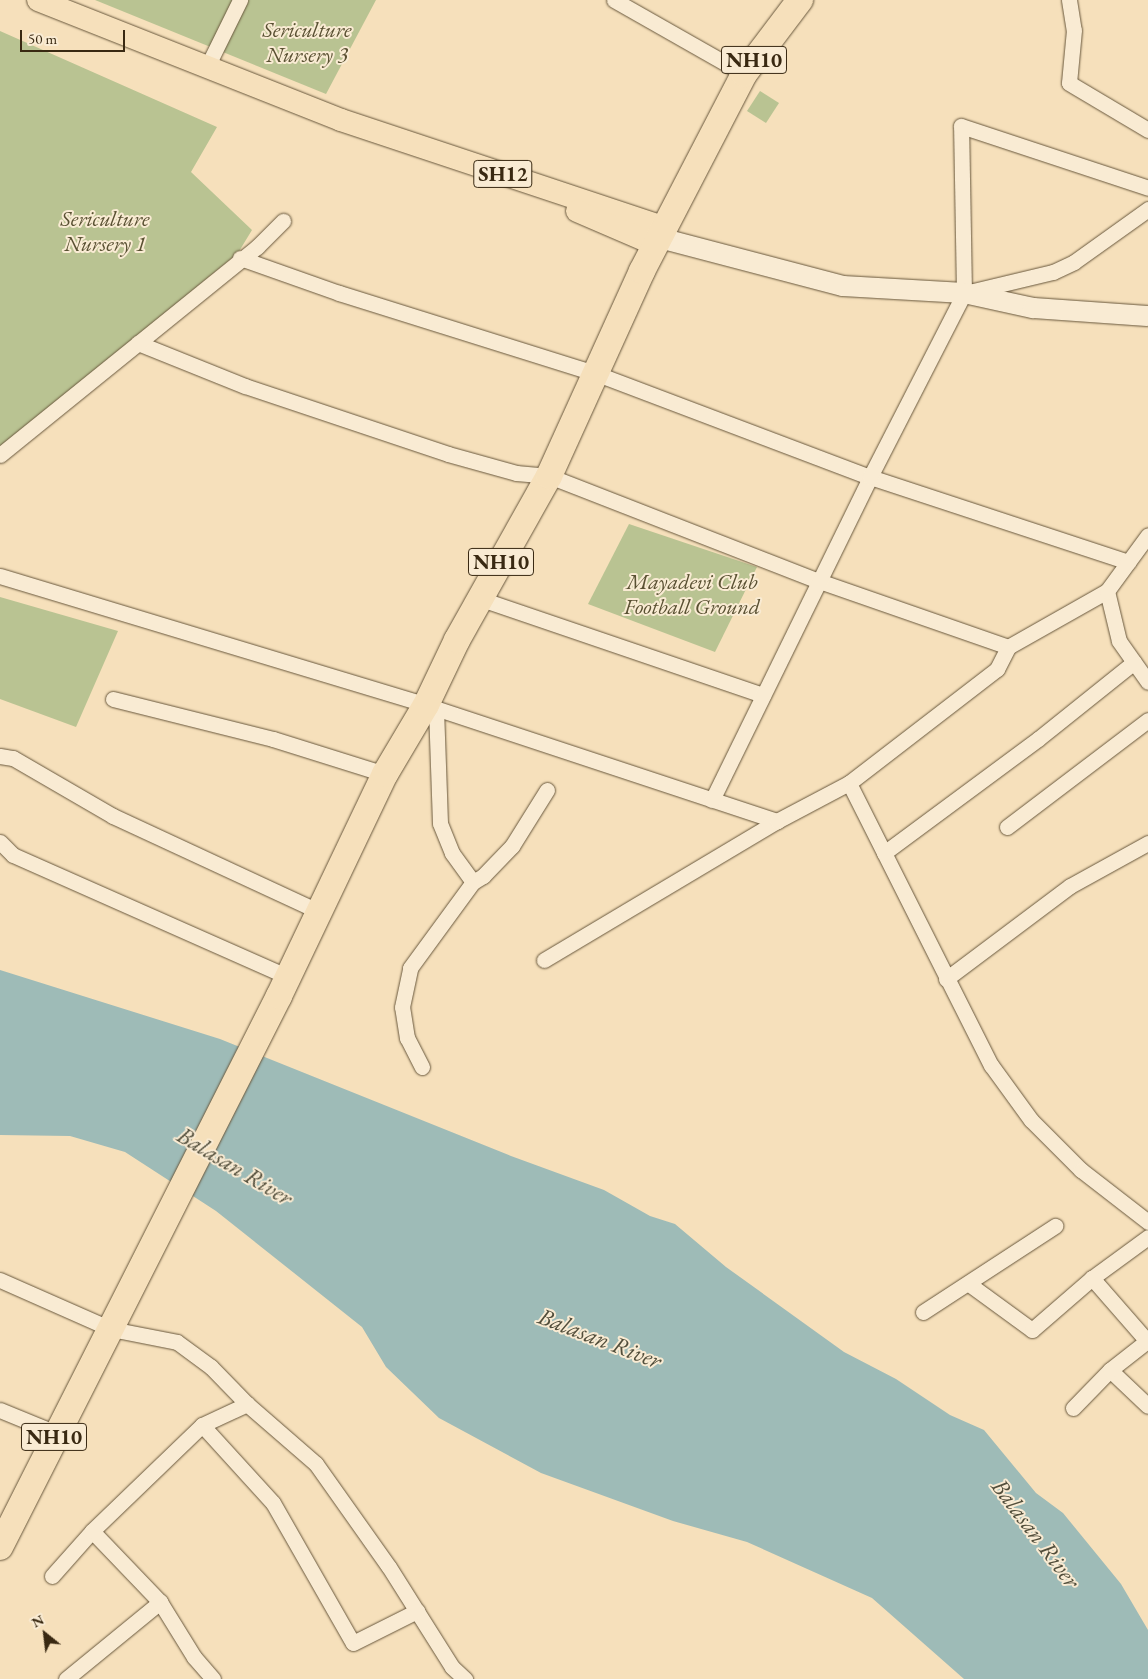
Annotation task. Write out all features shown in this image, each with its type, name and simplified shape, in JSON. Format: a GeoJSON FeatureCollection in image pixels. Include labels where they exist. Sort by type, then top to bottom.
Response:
{"type":"FeatureCollection","features":[{"type":"Feature","properties":{"kind":"highway","name":"NH10"},"geometry":{"type":"LineString","coordinates":[[0,1547],[56,1432],[111,1329],[283,986],[385,774],[431,707],[481,599],[549,476],[597,374],[642,271],[744,74],[800,0]]}},
{"type":"Feature","properties":{"kind":"highway"},"geometry":{"type":"LineString","coordinates":[[718,126],[818,0]]}},
{"type":"Feature","properties":{"kind":"main road","name":"SH12"},"geometry":{"type":"LineString","coordinates":[[38,0],[341,120],[485,167],[660,237]]}},
{"type":"Feature","properties":{"kind":"main road","name":"SH12"},"geometry":{"type":"LineString","coordinates":[[485,167],[624,233],[660,237]]}},
{"type":"Feature","properties":{"kind":"main road"},"geometry":{"type":"LineString","coordinates":[[624,233],[635,247],[642,271]]}},
{"type":"Feature","properties":{"kind":"street"},"geometry":{"type":"LineString","coordinates":[[207,67],[240,0]]}},
{"type":"Feature","properties":{"kind":"street"},"geometry":{"type":"LineString","coordinates":[[614,0],[744,74]]}},
{"type":"Feature","properties":{"kind":"street"},"geometry":{"type":"LineString","coordinates":[[1069,0],[1074,30],[1069,83],[1148,130]]}},
{"type":"Feature","properties":{"kind":"street"},"geometry":{"type":"LineString","coordinates":[[712,800],[870,477],[964,292],[960,126],[1148,188]]}},
{"type":"Feature","properties":{"kind":"street"},"geometry":{"type":"LineString","coordinates":[[964,292],[1053,272],[1074,262],[1148,209]]}},
{"type":"Feature","properties":{"kind":"street"},"geometry":{"type":"LineString","coordinates":[[0,455],[138,344],[283,222]]}},
{"type":"Feature","properties":{"kind":"street"},"geometry":{"type":"LineString","coordinates":[[660,237],[843,286],[964,292],[1033,308],[1148,316]]}},
{"type":"Feature","properties":{"kind":"street"},"geometry":{"type":"LineString","coordinates":[[240,258],[339,293],[597,374],[870,477],[1128,562]]}},
{"type":"Feature","properties":{"kind":"street"},"geometry":{"type":"LineString","coordinates":[[138,344],[245,386],[448,454],[516,473],[549,476],[819,581],[1008,647]]}},
{"type":"Feature","properties":{"kind":"street"},"geometry":{"type":"LineString","coordinates":[[544,960],[777,821],[849,783],[997,669],[1008,647],[1107,591],[1148,535]]}},
{"type":"Feature","properties":{"kind":"street"},"geometry":{"type":"LineString","coordinates":[[0,576],[431,707],[777,821]]}},
{"type":"Feature","properties":{"kind":"street"},"geometry":{"type":"LineString","coordinates":[[1107,591],[1119,641],[1148,682]]}},
{"type":"Feature","properties":{"kind":"street"},"geometry":{"type":"LineString","coordinates":[[481,599],[763,695]]}},
{"type":"Feature","properties":{"kind":"street"},"geometry":{"type":"LineString","coordinates":[[884,852],[1038,739],[1134,662]]}},
{"type":"Feature","properties":{"kind":"street"},"geometry":{"type":"LineString","coordinates":[[113,699],[273,739],[385,774]]}},
{"type":"Feature","properties":{"kind":"street"},"geometry":{"type":"LineString","coordinates":[[431,707],[440,823],[452,853],[472,882]]}},
{"type":"Feature","properties":{"kind":"street"},"geometry":{"type":"LineString","coordinates":[[1007,827],[1148,720]]}},
{"type":"Feature","properties":{"kind":"street"},"geometry":{"type":"LineString","coordinates":[[0,756],[13,758],[113,816],[318,911]]}},
{"type":"Feature","properties":{"kind":"street"},"geometry":{"type":"LineString","coordinates":[[849,783],[946,979],[991,1065],[1031,1120],[1081,1170],[1148,1222]]}},
{"type":"Feature","properties":{"kind":"street"},"geometry":{"type":"LineString","coordinates":[[422,1067],[406,1038],[402,1008],[410,968],[472,882],[483,876],[512,846],[547,790]]}},
{"type":"Feature","properties":{"kind":"street"},"geometry":{"type":"LineString","coordinates":[[0,842],[13,855],[283,986]]}},
{"type":"Feature","properties":{"kind":"street"},"geometry":{"type":"LineString","coordinates":[[946,979],[1070,886],[1148,843]]}},
{"type":"Feature","properties":{"kind":"street"},"geometry":{"type":"LineString","coordinates":[[923,1312],[969,1284],[1055,1226]]}},
{"type":"Feature","properties":{"kind":"street"},"geometry":{"type":"LineString","coordinates":[[969,1284],[1032,1330],[1092,1278],[1148,1237]]}},
{"type":"Feature","properties":{"kind":"street"},"geometry":{"type":"LineString","coordinates":[[1073,1408],[1110,1370],[1147,1341],[1092,1278]]}},
{"type":"Feature","properties":{"kind":"street"},"geometry":{"type":"LineString","coordinates":[[0,1280],[111,1329],[177,1342],[211,1367],[247,1404],[316,1464],[389,1566],[452,1667],[465,1679]]}},
{"type":"Feature","properties":{"kind":"street"},"geometry":{"type":"LineString","coordinates":[[1110,1370],[1148,1406]]}},
{"type":"Feature","properties":{"kind":"street"},"geometry":{"type":"LineString","coordinates":[[52,1576],[92,1531],[202,1424],[247,1404]]}},
{"type":"Feature","properties":{"kind":"street"},"geometry":{"type":"LineString","coordinates":[[0,1410],[56,1432]]}},
{"type":"Feature","properties":{"kind":"street"},"geometry":{"type":"LineString","coordinates":[[202,1424],[273,1503],[354,1643],[417,1612]]}},
{"type":"Feature","properties":{"kind":"street"},"geometry":{"type":"LineString","coordinates":[[92,1531],[160,1602],[194,1657],[213,1679]]}},
{"type":"Feature","properties":{"kind":"street"},"geometry":{"type":"LineString","coordinates":[[66,1679],[160,1602]]}},
{"type":"Feature","properties":{"kind":"green space","name":"Sericulture Nursery 3"},"geometry":{"type":"Polygon","coordinates":[[[95,0],[376,0],[326,94],[95,0]]]}},
{"type":"Feature","properties":{"kind":"green space","name":"Sericulture Nursery 1"},"geometry":{"type":"Polygon","coordinates":[[[0,31],[217,127],[191,172],[252,230],[238,253],[0,449],[0,31]]]}},
{"type":"Feature","properties":{"kind":"green space"},"geometry":{"type":"Polygon","coordinates":[[[760,91],[779,103],[766,123],[747,111],[760,91]]]}},
{"type":"Feature","properties":{"kind":"green space","name":"Mayadevi Club Football Ground"},"geometry":{"type":"Polygon","coordinates":[[[629,524],[757,567],[715,652],[588,604],[629,524]]]}},
{"type":"Feature","properties":{"kind":"green space"},"geometry":{"type":"Polygon","coordinates":[[[0,597],[118,631],[76,727],[0,699],[0,597]]]}},
{"type":"Feature","properties":{"kind":"water","name":"Balasan River"},"geometry":{"type":"Polygon","coordinates":[[[0,970],[220,1039],[511,1156],[604,1190],[650,1216],[675,1224],[726,1267],[844,1352],[896,1379],[950,1415],[984,1430],[1036,1493],[1063,1513],[1121,1584],[1148,1630],[1148,1679],[964,1679],[872,1598],[747,1542],[673,1521],[541,1473],[439,1418],[386,1367],[362,1327],[216,1211],[125,1152],[70,1136],[0,1135],[0,970]]]}}]}
